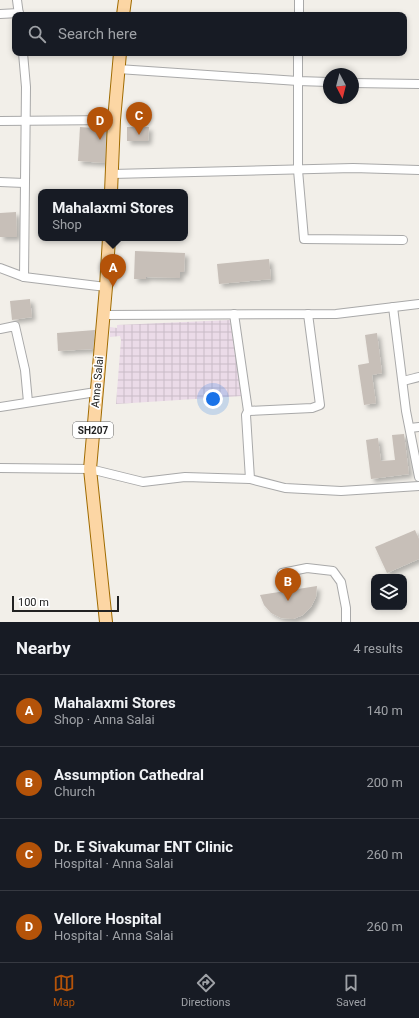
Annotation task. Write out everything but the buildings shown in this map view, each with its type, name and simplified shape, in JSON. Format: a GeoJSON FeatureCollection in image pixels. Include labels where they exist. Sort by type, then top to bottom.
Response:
{"type":"FeatureCollection","features":[{"type":"Feature","properties":{"kind":"main road"},"geometry":{"type":"LineString","coordinates":[[123,12],[125,0]]}},
{"type":"Feature","properties":{"kind":"main road"},"geometry":{"type":"LineString","coordinates":[[111,189],[114,120],[120,56]]}},
{"type":"Feature","properties":{"kind":"main road","name":"Anna Salai"},"geometry":{"type":"LineString","coordinates":[[106,622],[90,469],[109,241]]}},
{"type":"Feature","properties":{"kind":"street"},"geometry":{"type":"LineString","coordinates":[[17,0],[19,12]]}},
{"type":"Feature","properties":{"kind":"street"},"geometry":{"type":"LineString","coordinates":[[299,0],[299,12]]}},
{"type":"Feature","properties":{"kind":"street"},"geometry":{"type":"LineString","coordinates":[[0,14],[12,14]]}},
{"type":"Feature","properties":{"kind":"street"},"geometry":{"type":"LineString","coordinates":[[23,56],[26,87],[24,277]]}},
{"type":"Feature","properties":{"kind":"street"},"geometry":{"type":"LineString","coordinates":[[298,56],[299,169],[304,239],[403,240]]}},
{"type":"Feature","properties":{"kind":"street"},"geometry":{"type":"LineString","coordinates":[[118,69],[323,82]]}},
{"type":"Feature","properties":{"kind":"street"},"geometry":{"type":"LineString","coordinates":[[359,82],[419,84]]}},
{"type":"Feature","properties":{"kind":"street"},"geometry":{"type":"LineString","coordinates":[[0,121],[26,122],[114,120]]}},
{"type":"Feature","properties":{"kind":"street"},"geometry":{"type":"LineString","coordinates":[[112,174],[353,168],[419,170]]}},
{"type":"Feature","properties":{"kind":"street"},"geometry":{"type":"LineString","coordinates":[[0,182],[24,182]]}},
{"type":"Feature","properties":{"kind":"street"},"geometry":{"type":"LineString","coordinates":[[0,268],[24,277],[106,287]]}},
{"type":"Feature","properties":{"kind":"street"},"geometry":{"type":"LineString","coordinates":[[103,316],[336,314],[419,304]]}},
{"type":"Feature","properties":{"kind":"street"},"geometry":{"type":"LineString","coordinates":[[393,307],[410,428],[419,477]]}},
{"type":"Feature","properties":{"kind":"street"},"geometry":{"type":"LineString","coordinates":[[234,314],[248,410],[246,415],[250,479]]}},
{"type":"Feature","properties":{"kind":"street"},"geometry":{"type":"LineString","coordinates":[[248,410],[312,408],[320,406],[308,314]]}},
{"type":"Feature","properties":{"kind":"street"},"geometry":{"type":"LineString","coordinates":[[0,329],[15,326],[24,370],[28,402]]}},
{"type":"Feature","properties":{"kind":"street"},"geometry":{"type":"LineString","coordinates":[[403,381],[419,377]]}},
{"type":"Feature","properties":{"kind":"street"},"geometry":{"type":"LineString","coordinates":[[0,407],[96,392]]}},
{"type":"Feature","properties":{"kind":"street"},"geometry":{"type":"LineString","coordinates":[[410,428],[419,427]]}},
{"type":"Feature","properties":{"kind":"street"},"geometry":{"type":"LineString","coordinates":[[0,468],[90,469],[143,482],[185,477],[250,479],[285,488],[327,490],[419,486]]}},
{"type":"Feature","properties":{"kind":"street"},"geometry":{"type":"LineString","coordinates":[[282,573],[307,568],[333,571],[341,582],[346,608],[346,622]]}},
{"type":"Feature","properties":{"kind":"shaded area"},"geometry":{"type":"Polygon","coordinates":[[[230,320],[242,396],[116,404],[121,340],[120,336],[110,337],[110,327],[117,328],[117,325],[230,320]]]}},
{"type":"Feature","properties":{"kind":"place","name":"Dr. E Sivakumar ENT Clinic"},"geometry":{"type":"Point","coordinates":[139,135]}},
{"type":"Feature","properties":{"kind":"place","name":"Vellore Hospital"},"geometry":{"type":"Point","coordinates":[100,140]}},
{"type":"Feature","properties":{"kind":"place","name":"Mahalaxmi Stores"},"geometry":{"type":"Point","coordinates":[113,287]}},
{"type":"Feature","properties":{"kind":"place","name":"Assumption Cathedral"},"geometry":{"type":"Point","coordinates":[288,601]}}]}
